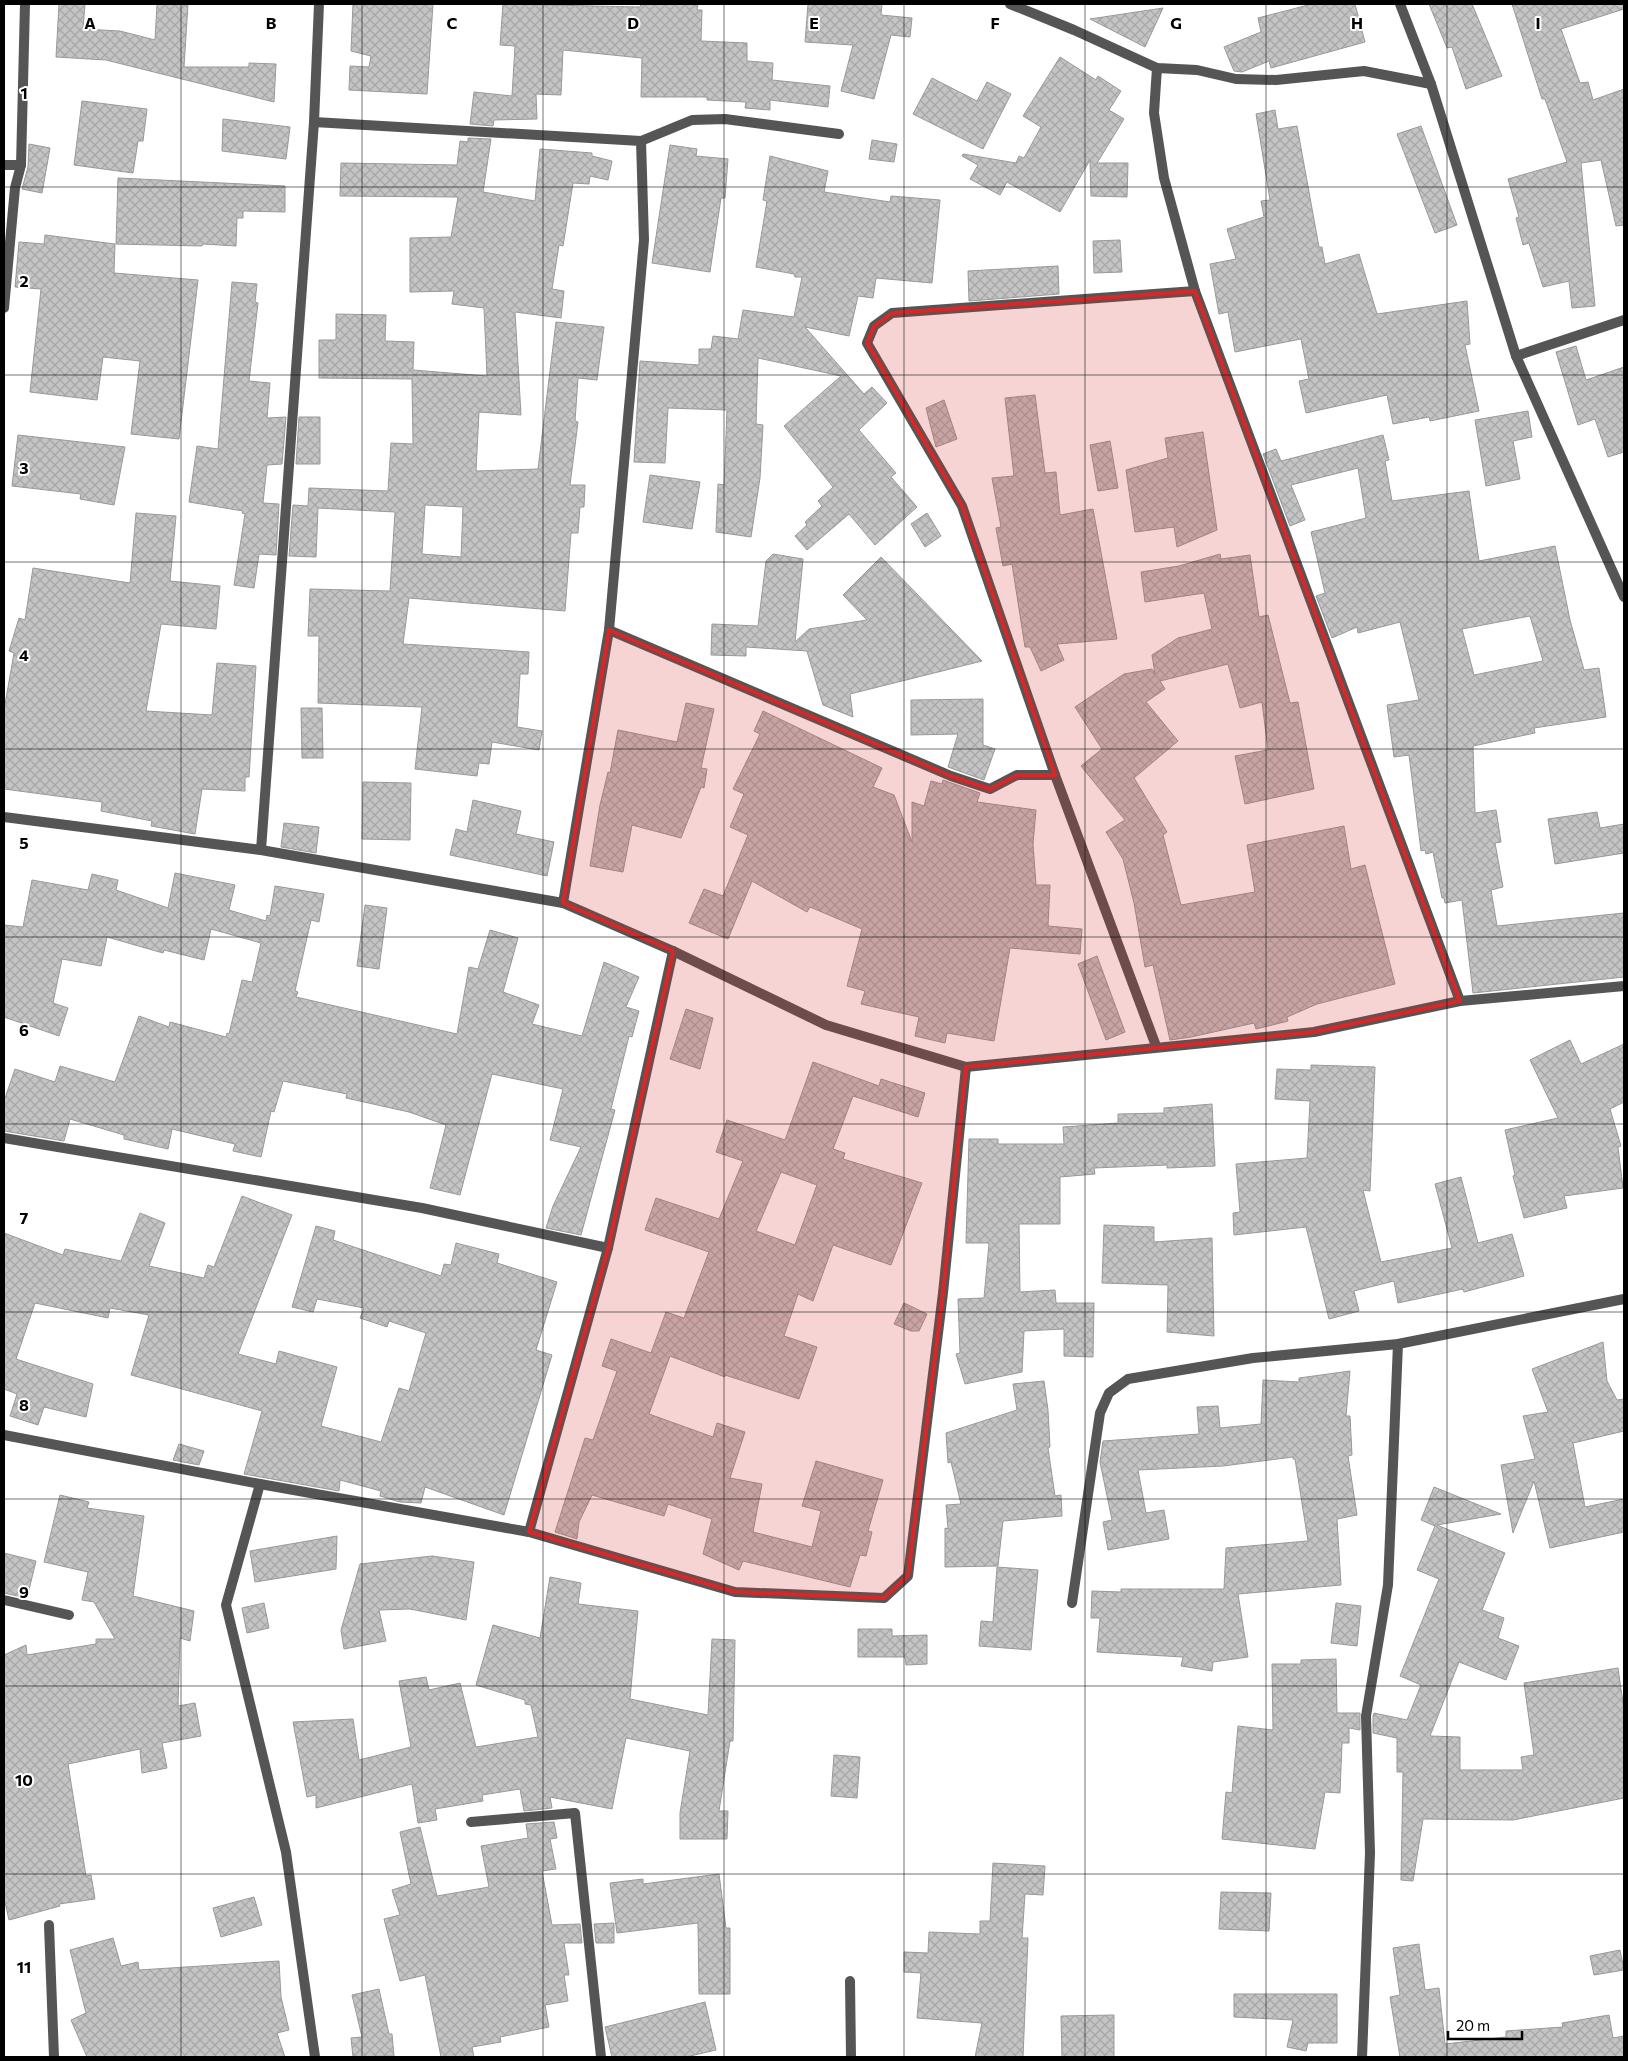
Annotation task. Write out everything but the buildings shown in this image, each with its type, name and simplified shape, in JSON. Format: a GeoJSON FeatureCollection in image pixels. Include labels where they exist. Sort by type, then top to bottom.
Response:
{"type":"FeatureCollection","features":[{"type":"Feature","properties":{"kind":"street"},"geometry":{"type":"LineString","coordinates":[[4,308],[15,188],[20,165],[25,4]]}},
{"type":"Feature","properties":{"kind":"street"},"geometry":{"type":"LineString","coordinates":[[261,850],[314,122],[319,4]]}},
{"type":"Feature","properties":{"kind":"street"},"geometry":{"type":"LineString","coordinates":[[1400,4],[1431,84],[1516,356],[1624,596]]}},
{"type":"Feature","properties":{"kind":"street"},"geometry":{"type":"LineString","coordinates":[[1014,5],[1157,68],[1197,70],[1236,80],[1276,80],[1364,71],[1431,84]]}},
{"type":"Feature","properties":{"kind":"street"},"geometry":{"type":"LineString","coordinates":[[1157,68],[1154,113],[1164,178],[1195,291],[1460,1001]]}},
{"type":"Feature","properties":{"kind":"street"},"geometry":{"type":"LineString","coordinates":[[314,122],[641,140],[692,120],[725,119],[839,134]]}},
{"type":"Feature","properties":{"kind":"street"},"geometry":{"type":"LineString","coordinates":[[563,903],[609,630],[644,240],[641,140]]}},
{"type":"Feature","properties":{"kind":"street"},"geometry":{"type":"LineString","coordinates":[[4,165],[20,165]]}},
{"type":"Feature","properties":{"kind":"street"},"geometry":{"type":"LineString","coordinates":[[1156,1046],[1056,775],[962,506],[867,343],[874,326],[892,313],[1195,291]]}},
{"type":"Feature","properties":{"kind":"street"},"geometry":{"type":"LineString","coordinates":[[1516,356],[1624,320]]}},
{"type":"Feature","properties":{"kind":"street"},"geometry":{"type":"LineString","coordinates":[[609,630],[951,776],[990,789],[1017,775],[1056,775]]}},
{"type":"Feature","properties":{"kind":"street"},"geometry":{"type":"LineString","coordinates":[[4,817],[261,850],[563,903],[673,951],[826,1025],[966,1067],[1156,1046],[1314,1032],[1460,1001],[1624,986]]}},
{"type":"Feature","properties":{"kind":"street"},"geometry":{"type":"LineString","coordinates":[[529,1532],[608,1248],[673,951]]}},
{"type":"Feature","properties":{"kind":"street"},"geometry":{"type":"LineString","coordinates":[[4,1435],[260,1484],[529,1532],[735,1592],[884,1598],[908,1576],[943,1293],[966,1067]]}},
{"type":"Feature","properties":{"kind":"street"},"geometry":{"type":"LineString","coordinates":[[4,1138],[422,1208],[608,1248]]}},
{"type":"Feature","properties":{"kind":"street"},"geometry":{"type":"LineString","coordinates":[[1072,1603],[1100,1413],[1109,1393],[1128,1379],[1253,1358],[1398,1344],[1624,1299]]}},
{"type":"Feature","properties":{"kind":"street"},"geometry":{"type":"LineString","coordinates":[[1362,2057],[1370,1853],[1366,1716],[1388,1585],[1398,1344]]}},
{"type":"Feature","properties":{"kind":"street"},"geometry":{"type":"LineString","coordinates":[[260,1484],[226,1604],[286,1852],[315,2057]]}},
{"type":"Feature","properties":{"kind":"street"},"geometry":{"type":"LineString","coordinates":[[4,1600],[69,1615]]}},
{"type":"Feature","properties":{"kind":"street"},"geometry":{"type":"LineString","coordinates":[[471,1822],[576,1813],[601,2057]]}},
{"type":"Feature","properties":{"kind":"street"},"geometry":{"type":"LineString","coordinates":[[49,1925],[54,2057]]}},
{"type":"Feature","properties":{"kind":"street"},"geometry":{"type":"LineString","coordinates":[[850,1982],[851,2057]]}},
{"type":"Feature","properties":{"kind":"highlighted area"},"geometry":{"type":"Polygon","coordinates":[[[1195,291],[1460,1001],[1314,1032],[966,1067],[943,1293],[908,1576],[884,1598],[735,1592],[529,1532],[608,1248],[673,951],[563,903],[609,630],[951,776],[990,789],[1017,775],[1055,775],[962,506],[867,343],[874,326],[892,313],[1195,291]]]}}]}
